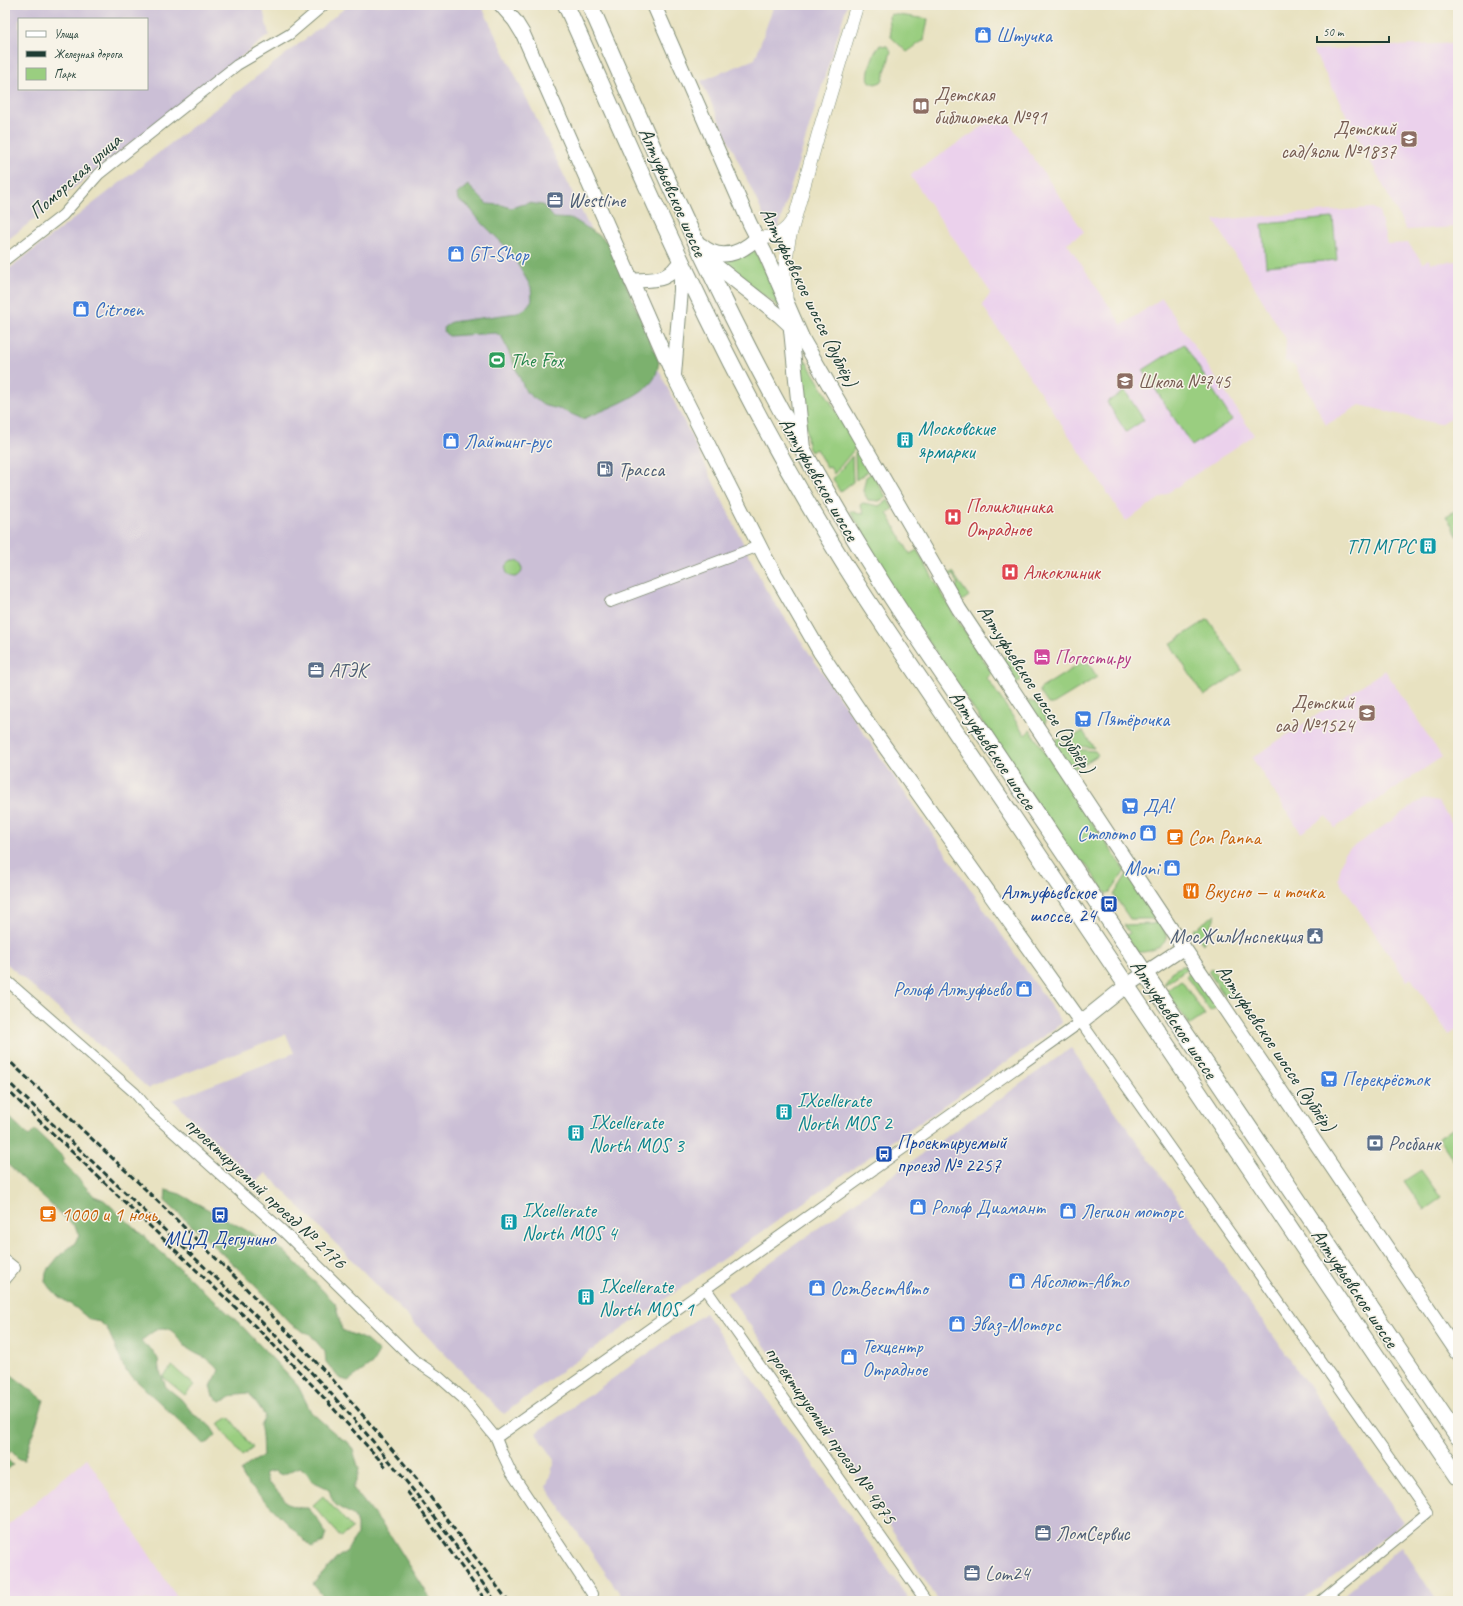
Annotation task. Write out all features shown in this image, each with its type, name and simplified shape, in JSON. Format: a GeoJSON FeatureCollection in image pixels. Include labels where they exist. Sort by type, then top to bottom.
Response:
{"type":"FeatureCollection","features":[{"type":"Feature","properties":{"kind":"main road"},"geometry":{"type":"LineString","coordinates":[[502,5],[515,21],[530,49],[674,377],[759,546],[820,652],[863,716],[1081,1022],[1126,986],[1183,948]]}},
{"type":"Feature","properties":{"kind":"main road","name":"Алтуфьевское шоссе"},"geometry":{"type":"LineString","coordinates":[[566,5],[680,260],[751,401],[840,557],[885,627],[1126,986],[1458,1477]]}},
{"type":"Feature","properties":{"kind":"main road","name":"Алтуфьевское шоссе"},"geometry":{"type":"LineString","coordinates":[[590,5],[696,242],[756,365],[854,539],[889,594],[1458,1437]]}},
{"type":"Feature","properties":{"kind":"main road","name":"Алтуфьевское шоссе (дублёр)"},"geometry":{"type":"LineString","coordinates":[[654,5],[756,238],[786,299],[803,340],[959,609],[1027,715],[1183,948],[1458,1354]]}},
{"type":"Feature","properties":{"kind":"main road"},"geometry":{"type":"LineString","coordinates":[[696,242],[711,252],[724,254],[737,252],[756,238]]}},
{"type":"Feature","properties":{"kind":"main road"},"geometry":{"type":"LineString","coordinates":[[696,242],[719,268],[791,325],[803,340]]}},
{"type":"Feature","properties":{"kind":"main road"},"geometry":{"type":"LineString","coordinates":[[631,281],[663,278],[675,270],[680,260]]}},
{"type":"Feature","properties":{"kind":"main road"},"geometry":{"type":"LineString","coordinates":[[674,377],[682,290],[680,260]]}},
{"type":"Feature","properties":{"kind":"main road"},"geometry":{"type":"LineString","coordinates":[[786,299],[791,325],[803,449]]}},
{"type":"Feature","properties":{"kind":"street","name":"Поморская улица"},"geometry":{"type":"LineString","coordinates":[[5,260],[63,215],[99,174],[237,65],[290,34],[324,5]]}},
{"type":"Feature","properties":{"kind":"street"},"geometry":{"type":"LineString","coordinates":[[786,299],[784,273],[796,214],[857,5]]}},
{"type":"Feature","properties":{"kind":"street"},"geometry":{"type":"LineString","coordinates":[[756,238],[773,237],[782,233],[789,226],[796,214]]}},
{"type":"Feature","properties":{"kind":"street"},"geometry":{"type":"LineString","coordinates":[[610,602],[759,546]]}},
{"type":"Feature","properties":{"kind":"street","name":"проектируемый проезд № 2176"},"geometry":{"type":"LineString","coordinates":[[5,980],[135,1093],[150,1111],[283,1231],[414,1360],[439,1377],[465,1400],[496,1438],[511,1472],[592,1594]]}},
{"type":"Feature","properties":{"kind":"street"},"geometry":{"type":"LineString","coordinates":[[496,1438],[1081,1022],[1428,1513],[1321,1601]]}},
{"type":"Feature","properties":{"kind":"street"},"geometry":{"type":"LineString","coordinates":[[5,1260],[15,1268],[5,1280]]}},
{"type":"Feature","properties":{"kind":"street","name":"проектируемый проезд № 4875"},"geometry":{"type":"LineString","coordinates":[[706,1289],[926,1601]]}},
{"type":"Feature","properties":{"kind":"shaded area"},"geometry":{"type":"Polygon","coordinates":[[[5,5],[262,5],[269,35],[5,242],[5,5]]]}},
{"type":"Feature","properties":{"kind":"shaded area"},"geometry":{"type":"Polygon","coordinates":[[[349,5],[481,5],[766,590],[1062,1023],[546,1382],[504,1414],[266,1173],[257,1182],[173,1100],[294,1053],[286,1034],[149,1089],[5,962],[5,272],[349,5]]]}},
{"type":"Feature","properties":{"kind":"shaded area"},"geometry":{"type":"Polygon","coordinates":[[[774,5],[847,5],[778,228],[768,225],[701,81],[755,59],[774,5]]]}},
{"type":"Feature","properties":{"kind":"shaded area","name":"Детский сад/ясли №1837"},"geometry":{"type":"Polygon","coordinates":[[[1458,43],[1458,227],[1406,230],[1313,50],[1458,43]]]}},
{"type":"Feature","properties":{"kind":"shaded area","name":"Школа №745"},"geometry":{"type":"Polygon","coordinates":[[[1003,113],[1084,232],[1067,243],[1122,325],[1162,298],[1254,435],[1126,521],[982,305],[991,293],[910,175],[1003,113]]]}},
{"type":"Feature","properties":{"kind":"shaded area"},"geometry":{"type":"Polygon","coordinates":[[[1371,208],[1379,211],[1387,244],[1408,243],[1423,263],[1428,259],[1431,263],[1458,261],[1458,415],[1439,424],[1360,405],[1326,425],[1295,366],[1285,361],[1286,339],[1214,220],[1371,208]]]}},
{"type":"Feature","properties":{"kind":"shaded area","name":"Детский сад №1524"},"geometry":{"type":"Polygon","coordinates":[[[1385,670],[1442,757],[1335,828],[1326,816],[1301,833],[1252,758],[1385,670]]]}},
{"type":"Feature","properties":{"kind":"shaded area"},"geometry":{"type":"Polygon","coordinates":[[[1423,799],[1438,802],[1458,832],[1458,1029],[1449,1035],[1411,978],[1407,981],[1338,879],[1344,853],[1423,799]]]}},
{"type":"Feature","properties":{"kind":"shaded area"},"geometry":{"type":"Polygon","coordinates":[[[1071,1048],[1404,1522],[1302,1601],[939,1601],[842,1454],[727,1293],[1071,1048]]]}},
{"type":"Feature","properties":{"kind":"shaded area"},"geometry":{"type":"Polygon","coordinates":[[[705,1313],[910,1601],[625,1601],[546,1487],[555,1460],[536,1433],[705,1313]]]}},
{"type":"Feature","properties":{"kind":"shaded area"},"geometry":{"type":"Polygon","coordinates":[[[87,1458],[172,1590],[181,1601],[5,1601],[5,1528],[87,1458]]]}},
{"type":"Feature","properties":{"kind":"shaded area"},"geometry":{"type":"Polygon","coordinates":[[[1402,1547],[1437,1601],[1337,1601],[1402,1547]]]}},
{"type":"Feature","properties":{"kind":"green space"},"geometry":{"type":"Polygon","coordinates":[[[891,14],[928,19],[924,40],[907,52],[891,37],[889,17],[891,14]]]}},
{"type":"Feature","properties":{"kind":"green space"},"geometry":{"type":"Polygon","coordinates":[[[880,45],[887,46],[891,51],[883,79],[881,82],[875,84],[869,81],[868,78],[873,57],[880,45]]]}},
{"type":"Feature","properties":{"kind":"green space"},"geometry":{"type":"Polygon","coordinates":[[[468,185],[487,204],[502,205],[511,208],[528,203],[543,205],[554,218],[573,219],[600,236],[609,244],[659,362],[656,375],[650,384],[623,402],[583,419],[562,410],[543,405],[526,392],[502,337],[496,333],[449,336],[445,333],[443,328],[451,322],[517,313],[525,309],[532,300],[531,287],[510,251],[479,220],[469,207],[458,200],[457,194],[468,185]]]}},
{"type":"Feature","properties":{"kind":"green space"},"geometry":{"type":"Polygon","coordinates":[[[1333,218],[1337,260],[1266,266],[1262,224],[1333,218]]]}},
{"type":"Feature","properties":{"kind":"green space"},"geometry":{"type":"Polygon","coordinates":[[[754,249],[784,307],[784,310],[717,262],[747,254],[754,249]]]}},
{"type":"Feature","properties":{"kind":"green space"},"geometry":{"type":"Polygon","coordinates":[[[1184,344],[1232,420],[1192,446],[1143,370],[1184,344]]]}},
{"type":"Feature","properties":{"kind":"green space"},"geometry":{"type":"Polygon","coordinates":[[[803,356],[857,446],[834,474],[830,467],[827,468],[816,449],[811,452],[808,447],[800,357],[803,356]]]}},
{"type":"Feature","properties":{"kind":"green space"},"geometry":{"type":"Polygon","coordinates":[[[1125,391],[1144,420],[1126,432],[1107,402],[1125,391]]]}},
{"type":"Feature","properties":{"kind":"green space"},"geometry":{"type":"Polygon","coordinates":[[[858,449],[870,470],[856,480],[855,453],[858,449]]]}},
{"type":"Feature","properties":{"kind":"green space"},"geometry":{"type":"Polygon","coordinates":[[[852,456],[853,482],[840,492],[833,479],[852,456]]]}},
{"type":"Feature","properties":{"kind":"green space"},"geometry":{"type":"Polygon","coordinates":[[[872,473],[886,497],[879,501],[868,500],[863,491],[866,477],[872,473]]]}},
{"type":"Feature","properties":{"kind":"green space"},"geometry":{"type":"Polygon","coordinates":[[[888,500],[893,509],[887,513],[910,554],[917,550],[953,613],[992,673],[987,678],[1025,735],[1030,730],[1125,871],[1108,894],[1084,862],[1078,866],[859,537],[864,534],[850,511],[862,514],[864,513],[860,505],[863,503],[879,506],[888,500]]]}},
{"type":"Feature","properties":{"kind":"green space"},"geometry":{"type":"Polygon","coordinates":[[[1458,509],[1458,537],[1446,516],[1458,509]]]}},
{"type":"Feature","properties":{"kind":"green space"},"geometry":{"type":"Polygon","coordinates":[[[514,561],[520,563],[522,569],[520,575],[514,577],[508,575],[506,569],[508,563],[514,561]]]}},
{"type":"Feature","properties":{"kind":"green space"},"geometry":{"type":"Polygon","coordinates":[[[952,572],[969,596],[962,601],[955,589],[958,584],[952,574],[949,579],[947,575],[952,572]]]}},
{"type":"Feature","properties":{"kind":"green space"},"geometry":{"type":"Polygon","coordinates":[[[1208,619],[1242,670],[1204,696],[1170,644],[1208,619]]]}},
{"type":"Feature","properties":{"kind":"green space"},"geometry":{"type":"Polygon","coordinates":[[[1008,655],[1023,679],[1015,684],[1000,660],[1008,655]]]}},
{"type":"Feature","properties":{"kind":"green space"},"geometry":{"type":"Polygon","coordinates":[[[1083,662],[1089,664],[1097,677],[1053,704],[1048,704],[1040,692],[1040,689],[1083,662]]]}},
{"type":"Feature","properties":{"kind":"green space"},"geometry":{"type":"Polygon","coordinates":[[[1030,701],[1036,703],[1046,718],[1045,726],[1043,727],[1027,702],[1030,701]]]}},
{"type":"Feature","properties":{"kind":"green space"},"geometry":{"type":"Polygon","coordinates":[[[1083,731],[1094,748],[1071,745],[1068,740],[1083,731]]]}},
{"type":"Feature","properties":{"kind":"green space"},"geometry":{"type":"Polygon","coordinates":[[[1060,738],[1078,768],[1071,768],[1053,742],[1060,738]]]}},
{"type":"Feature","properties":{"kind":"green space"},"geometry":{"type":"Polygon","coordinates":[[[1074,749],[1095,751],[1098,755],[1084,764],[1074,749]]]}},
{"type":"Feature","properties":{"kind":"green space"},"geometry":{"type":"Polygon","coordinates":[[[1127,874],[1155,918],[1130,919],[1114,895],[1127,874]]]}},
{"type":"Feature","properties":{"kind":"green space"},"geometry":{"type":"Polygon","coordinates":[[[1216,914],[1203,944],[1193,930],[1216,914]]]}},
{"type":"Feature","properties":{"kind":"green space"},"geometry":{"type":"Polygon","coordinates":[[[1158,921],[1165,931],[1166,939],[1164,943],[1151,950],[1138,952],[1125,936],[1130,933],[1124,925],[1153,924],[1158,921]]]}},
{"type":"Feature","properties":{"kind":"green space"},"geometry":{"type":"Polygon","coordinates":[[[1181,966],[1189,967],[1164,985],[1171,972],[1181,966]]]}},
{"type":"Feature","properties":{"kind":"green space"},"geometry":{"type":"Polygon","coordinates":[[[1212,968],[1231,995],[1226,998],[1208,971],[1212,968]]]}},
{"type":"Feature","properties":{"kind":"green space"},"geometry":{"type":"Polygon","coordinates":[[[1194,970],[1219,1006],[1210,1011],[1186,976],[1194,970]]]}},
{"type":"Feature","properties":{"kind":"green space"},"geometry":{"type":"Polygon","coordinates":[[[1181,980],[1205,1015],[1190,1025],[1166,991],[1181,980]]]}},
{"type":"Feature","properties":{"kind":"green space"},"geometry":{"type":"Polygon","coordinates":[[[5,1113],[29,1136],[35,1130],[65,1159],[63,1162],[94,1196],[104,1200],[240,1324],[298,1386],[311,1412],[339,1437],[348,1442],[353,1450],[359,1469],[353,1488],[391,1536],[432,1601],[327,1601],[313,1584],[338,1557],[347,1551],[357,1535],[357,1525],[354,1516],[337,1506],[333,1501],[329,1489],[312,1481],[307,1473],[300,1467],[282,1475],[274,1471],[265,1473],[268,1483],[289,1504],[300,1508],[308,1508],[322,1526],[326,1533],[323,1543],[312,1548],[244,1480],[241,1471],[263,1455],[260,1425],[265,1416],[249,1393],[238,1394],[220,1402],[213,1396],[210,1387],[219,1370],[207,1359],[186,1347],[174,1333],[168,1329],[158,1329],[141,1341],[153,1351],[158,1359],[159,1369],[166,1387],[181,1399],[194,1415],[211,1427],[216,1435],[209,1442],[204,1444],[125,1370],[107,1328],[100,1322],[90,1320],[58,1296],[45,1282],[46,1272],[59,1256],[74,1244],[79,1236],[75,1227],[5,1162],[5,1113]]]}},
{"type":"Feature","properties":{"kind":"green space"},"geometry":{"type":"Polygon","coordinates":[[[1458,1125],[1458,1167],[1439,1138],[1458,1125]]]}},
{"type":"Feature","properties":{"kind":"green space"},"geometry":{"type":"Polygon","coordinates":[[[1421,1170],[1441,1198],[1424,1210],[1404,1181],[1421,1170]]]}},
{"type":"Feature","properties":{"kind":"green space"},"geometry":{"type":"Polygon","coordinates":[[[166,1190],[180,1194],[284,1251],[335,1303],[342,1330],[366,1340],[379,1352],[372,1364],[348,1381],[339,1378],[326,1362],[325,1352],[310,1334],[291,1324],[244,1274],[165,1201],[166,1190]]]}},
{"type":"Feature","properties":{"kind":"green space"},"geometry":{"type":"Polygon","coordinates":[[[172,1366],[194,1385],[185,1395],[163,1377],[172,1366]]]}},
{"type":"Feature","properties":{"kind":"green space"},"geometry":{"type":"Polygon","coordinates":[[[5,1370],[44,1400],[24,1460],[19,1459],[11,1451],[5,1457],[5,1370]]]}},
{"type":"Feature","properties":{"kind":"green space"},"geometry":{"type":"Polygon","coordinates":[[[229,1417],[253,1448],[242,1456],[218,1424],[229,1417]]]}},
{"type":"Feature","properties":{"kind":"green space"},"geometry":{"type":"Polygon","coordinates":[[[5,1457],[13,1465],[5,1471],[5,1457]]]}},
{"type":"Feature","properties":{"kind":"green space"},"geometry":{"type":"Polygon","coordinates":[[[323,1496],[352,1528],[341,1537],[313,1505],[323,1496]]]}},
{"type":"Feature","properties":{"kind":"railway"},"geometry":{"type":"LineString","coordinates":[[5,1057],[142,1186],[239,1281],[333,1380],[416,1478],[508,1601]]}},
{"type":"Feature","properties":{"kind":"railway"},"geometry":{"type":"LineString","coordinates":[[5,1079],[248,1308],[322,1384],[413,1490],[495,1601]]}},
{"type":"Feature","properties":{"kind":"railway"},"geometry":{"type":"LineString","coordinates":[[5,1088],[259,1330],[315,1388],[386,1467]]}},
{"type":"Feature","properties":{"kind":"railway"},"geometry":{"type":"LineString","coordinates":[[407,1491],[486,1601]]}},
{"type":"Feature","properties":{"kind":"place","name":"Штучка"},"geometry":{"type":"Point","coordinates":[983,35]}},
{"type":"Feature","properties":{"kind":"place","name":"Детская библиотека №91"},"geometry":{"type":"Point","coordinates":[921,106]}},
{"type":"Feature","properties":{"kind":"place","name":"Детский сад/ясли №1837"},"geometry":{"type":"Point","coordinates":[1409,139]}},
{"type":"Feature","properties":{"kind":"place","name":"Westline"},"geometry":{"type":"Point","coordinates":[555,200]}},
{"type":"Feature","properties":{"kind":"place","name":"GT-Shop"},"geometry":{"type":"Point","coordinates":[456,254]}},
{"type":"Feature","properties":{"kind":"place","name":"Citroen"},"geometry":{"type":"Point","coordinates":[81,309]}},
{"type":"Feature","properties":{"kind":"place","name":"The Fox"},"geometry":{"type":"Point","coordinates":[497,360]}},
{"type":"Feature","properties":{"kind":"place","name":"Школа №745"},"geometry":{"type":"Point","coordinates":[1125,381]}},
{"type":"Feature","properties":{"kind":"place","name":"Московские ярмарки"},"geometry":{"type":"Point","coordinates":[905,440]}},
{"type":"Feature","properties":{"kind":"place","name":"Лайтинг-рус"},"geometry":{"type":"Point","coordinates":[451,441]}},
{"type":"Feature","properties":{"kind":"place","name":"Трасса"},"geometry":{"type":"Point","coordinates":[605,469]}},
{"type":"Feature","properties":{"kind":"place","name":"Поликлиника Отрадное"},"geometry":{"type":"Point","coordinates":[953,517]}},
{"type":"Feature","properties":{"kind":"place","name":"ТП МГРС"},"geometry":{"type":"Point","coordinates":[1428,546]}},
{"type":"Feature","properties":{"kind":"place","name":"Алкоклиник"},"geometry":{"type":"Point","coordinates":[1010,572]}},
{"type":"Feature","properties":{"kind":"place","name":"Погости.ру"},"geometry":{"type":"Point","coordinates":[1042,657]}},
{"type":"Feature","properties":{"kind":"place","name":"АТЭК"},"geometry":{"type":"Point","coordinates":[316,670]}},
{"type":"Feature","properties":{"kind":"place","name":"Детский сад №1524"},"geometry":{"type":"Point","coordinates":[1367,713]}},
{"type":"Feature","properties":{"kind":"place","name":"Пятёрочка"},"geometry":{"type":"Point","coordinates":[1083,719]}},
{"type":"Feature","properties":{"kind":"place","name":"ДА!"},"geometry":{"type":"Point","coordinates":[1130,806]}},
{"type":"Feature","properties":{"kind":"place","name":"Столото"},"geometry":{"type":"Point","coordinates":[1148,833]}},
{"type":"Feature","properties":{"kind":"place","name":"Con Panna"},"geometry":{"type":"Point","coordinates":[1175,837]}},
{"type":"Feature","properties":{"kind":"place","name":"Moni"},"geometry":{"type":"Point","coordinates":[1172,868]}},
{"type":"Feature","properties":{"kind":"place","name":"Вкусно — и точка"},"geometry":{"type":"Point","coordinates":[1191,891]}},
{"type":"Feature","properties":{"kind":"place","name":"Алтуфьевское шоссе, 24"},"geometry":{"type":"Point","coordinates":[1109,904]}},
{"type":"Feature","properties":{"kind":"place","name":"МосЖилИнспекция"},"geometry":{"type":"Point","coordinates":[1315,936]}},
{"type":"Feature","properties":{"kind":"place","name":"Рольф Алтуфьево"},"geometry":{"type":"Point","coordinates":[1024,989]}},
{"type":"Feature","properties":{"kind":"place","name":"Перекрёсток"},"geometry":{"type":"Point","coordinates":[1329,1079]}},
{"type":"Feature","properties":{"kind":"place","name":"IXcellerate North MOS 2"},"geometry":{"type":"Point","coordinates":[784,1112]}},
{"type":"Feature","properties":{"kind":"place","name":"IXcellerate North MOS 3"},"geometry":{"type":"Point","coordinates":[576,1133]}},
{"type":"Feature","properties":{"kind":"place","name":"Росбанк"},"geometry":{"type":"Point","coordinates":[1375,1143]}},
{"type":"Feature","properties":{"kind":"place","name":"Проектируемый проезд № 2257"},"geometry":{"type":"Point","coordinates":[884,1154]}},
{"type":"Feature","properties":{"kind":"place","name":"Рольф Диамант"},"geometry":{"type":"Point","coordinates":[918,1207]}},
{"type":"Feature","properties":{"kind":"place","name":"Легион моторс"},"geometry":{"type":"Point","coordinates":[1068,1211]}},
{"type":"Feature","properties":{"kind":"place","name":"1000 и 1 ночь"},"geometry":{"type":"Point","coordinates":[48,1214]}},
{"type":"Feature","properties":{"kind":"place","name":"МЦД Дегунино"},"geometry":{"type":"Point","coordinates":[220,1215]}},
{"type":"Feature","properties":{"kind":"place","name":"IXcellerate North MOS 4"},"geometry":{"type":"Point","coordinates":[509,1222]}},
{"type":"Feature","properties":{"kind":"place","name":"Абсолют-Авто"},"geometry":{"type":"Point","coordinates":[1017,1281]}},
{"type":"Feature","properties":{"kind":"place","name":"ОстВестАвто"},"geometry":{"type":"Point","coordinates":[817,1288]}},
{"type":"Feature","properties":{"kind":"place","name":"IXcellerate North MOS 1"},"geometry":{"type":"Point","coordinates":[586,1297]}},
{"type":"Feature","properties":{"kind":"place","name":"Эваз-Моторс"},"geometry":{"type":"Point","coordinates":[957,1324]}},
{"type":"Feature","properties":{"kind":"place","name":"Техцентр Отрадное"},"geometry":{"type":"Point","coordinates":[849,1357]}},
{"type":"Feature","properties":{"kind":"place","name":"ЛомСервис"},"geometry":{"type":"Point","coordinates":[1043,1533]}},
{"type":"Feature","properties":{"kind":"place","name":"Lom24"},"geometry":{"type":"Point","coordinates":[972,1573]}}]}
